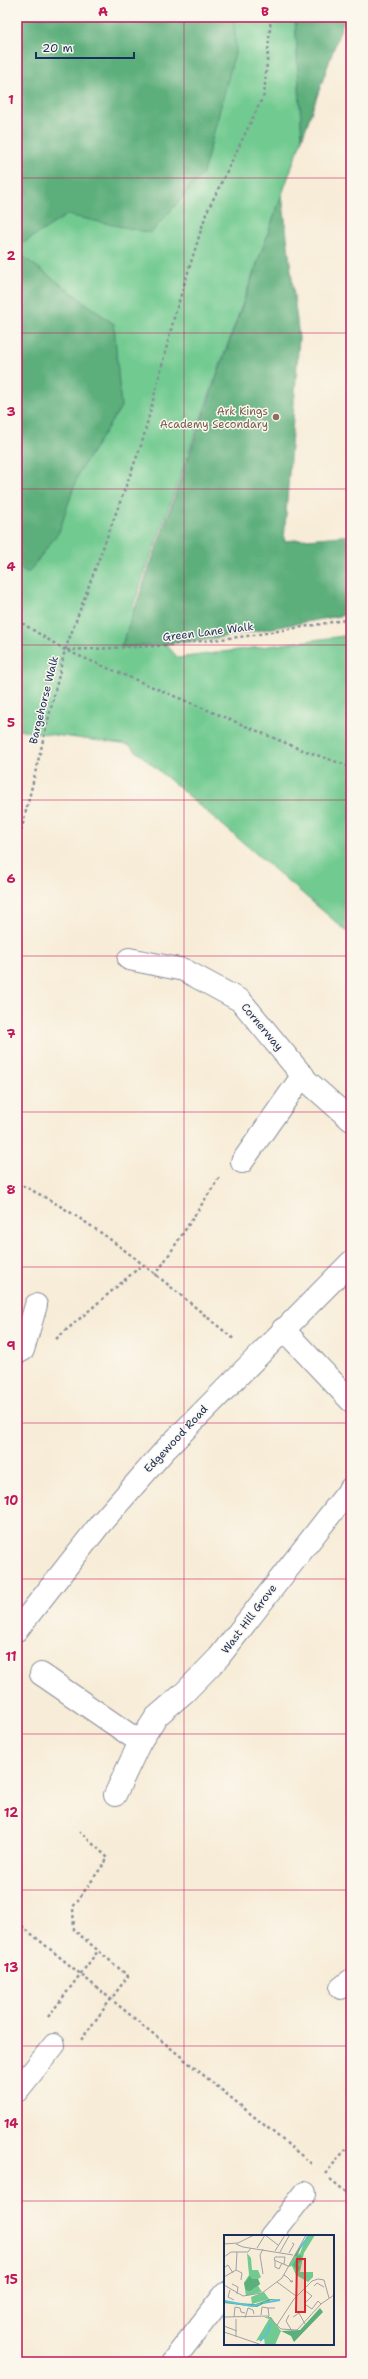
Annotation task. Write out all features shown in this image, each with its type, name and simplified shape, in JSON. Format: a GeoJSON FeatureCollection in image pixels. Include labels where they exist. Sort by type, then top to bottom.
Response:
{"type":"FeatureCollection","features":[{"type":"Feature","properties":{"kind":"street","name":"Cornerway"},"geometry":{"type":"LineString","coordinates":[[129,959],[184,970],[241,1001],[303,1075],[351,1120]]}},
{"type":"Feature","properties":{"kind":"street"},"geometry":{"type":"LineString","coordinates":[[242,1162],[303,1075]]}},
{"type":"Feature","properties":{"kind":"street","name":"Edgewood Road"},"geometry":{"type":"LineString","coordinates":[[17,1630],[101,1523],[165,1450],[283,1329],[351,1262]]}},
{"type":"Feature","properties":{"kind":"street"},"geometry":{"type":"LineString","coordinates":[[20,1352],[36,1305]]}},
{"type":"Feature","properties":{"kind":"street"},"geometry":{"type":"LineString","coordinates":[[283,1329],[351,1400]]}},
{"type":"Feature","properties":{"kind":"street","name":"Wast Hill Grove"},"geometry":{"type":"LineString","coordinates":[[115,1795],[140,1742],[156,1717],[184,1693],[219,1657],[351,1488]]}},
{"type":"Feature","properties":{"kind":"street"},"geometry":{"type":"LineString","coordinates":[[41,1674],[140,1742]]}},
{"type":"Feature","properties":{"kind":"street"},"geometry":{"type":"LineString","coordinates":[[17,2092],[54,2045]]}},
{"type":"Feature","properties":{"kind":"street"},"geometry":{"type":"LineString","coordinates":[[272,2235],[305,2193]]}},
{"type":"Feature","properties":{"kind":"street"},"geometry":{"type":"LineString","coordinates":[[172,2362],[224,2295]]}},
{"type":"Feature","properties":{"kind":"path","name":"Bargehorse Walk"},"geometry":{"type":"LineString","coordinates":[[17,848],[65,650],[142,443],[175,314],[206,214],[264,95],[271,17]]}},
{"type":"Feature","properties":{"kind":"path","name":"Green Lane Walk"},"geometry":{"type":"LineString","coordinates":[[65,650],[157,646],[247,636],[351,619]]}},
{"type":"Feature","properties":{"kind":"path"},"geometry":{"type":"LineString","coordinates":[[17,620],[65,650],[300,749],[351,767]]}},
{"type":"Feature","properties":{"kind":"path"},"geometry":{"type":"LineString","coordinates":[[155,1276],[220,1177]]}},
{"type":"Feature","properties":{"kind":"path"},"geometry":{"type":"LineString","coordinates":[[17,1183],[46,1197],[112,1242],[256,1357]]}},
{"type":"Feature","properties":{"kind":"path"},"geometry":{"type":"LineString","coordinates":[[20,1352],[50,1345],[142,1265]]}},
{"type":"Feature","properties":{"kind":"path"},"geometry":{"type":"LineString","coordinates":[[54,2045],[68,2057],[128,1976],[74,1930],[73,1906],[108,1858],[79,1832]]}},
{"type":"Feature","properties":{"kind":"path"},"geometry":{"type":"LineString","coordinates":[[17,1922],[351,2196]]}},
{"type":"Feature","properties":{"kind":"path"},"geometry":{"type":"LineString","coordinates":[[43,2023],[98,1951]]}},
{"type":"Feature","properties":{"kind":"path"},"geometry":{"type":"LineString","coordinates":[[324,2174],[351,2143]]}},
{"type":"Feature","properties":{"kind":"path"},"geometry":{"type":"LineString","coordinates":[[305,2193],[318,2168]]}},
{"type":"Feature","properties":{"kind":"green space"},"geometry":{"type":"Polygon","coordinates":[[[17,17],[295,17],[302,139],[133,606],[178,658],[351,635],[351,935],[129,745],[17,730],[17,17]]]}},
{"type":"Feature","properties":{"kind":"green space"},"geometry":{"type":"Polygon","coordinates":[[[17,17],[234,17],[236,49],[203,174],[151,233],[67,215],[17,247],[17,17]]]}},
{"type":"Feature","properties":{"kind":"green space"},"geometry":{"type":"Polygon","coordinates":[[[295,17],[345,17],[302,139],[295,17]]]}},
{"type":"Feature","properties":{"kind":"green space","name":"Ark Kings Academy Secondary"},"geometry":{"type":"Polygon","coordinates":[[[282,194],[299,338],[284,541],[351,535],[351,614],[200,641],[121,647],[282,194]]]}},
{"type":"Feature","properties":{"kind":"green space"},"geometry":{"type":"Polygon","coordinates":[[[17,252],[114,324],[121,407],[79,472],[59,532],[28,573],[17,566],[17,252]]]}},
{"type":"Feature","properties":{"kind":"place","name":"Ark Kings Academy Secondary"},"geometry":{"type":"Point","coordinates":[276,417]}}]}
